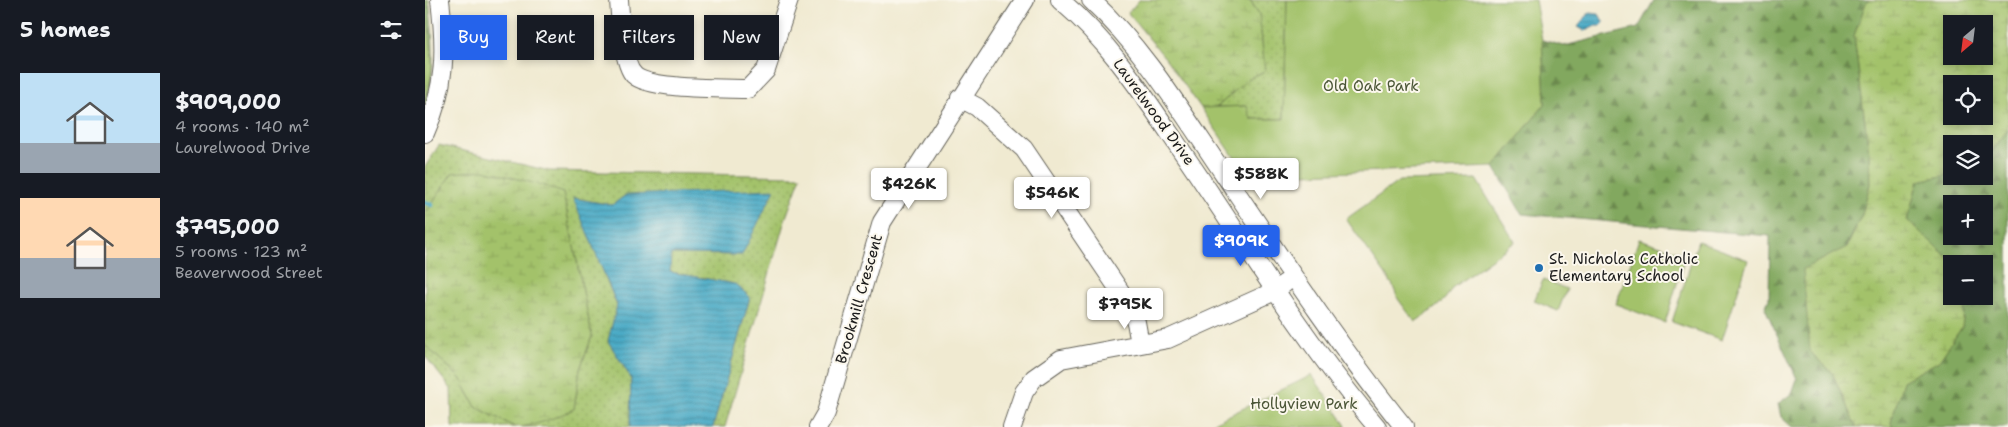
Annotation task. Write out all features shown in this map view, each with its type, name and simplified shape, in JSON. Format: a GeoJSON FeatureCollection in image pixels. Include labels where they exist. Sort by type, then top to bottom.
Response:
{"type":"FeatureCollection","features":[{"type":"Feature","properties":{"kind":"street"},"geometry":{"type":"LineString","coordinates":[[425,133],[439,98],[442,81],[445,48],[440,0]]}},
{"type":"Feature","properties":{"kind":"street"},"geometry":{"type":"LineString","coordinates":[[619,0],[620,19],[629,69],[635,76],[653,85],[748,89],[766,70],[789,0]]}},
{"type":"Feature","properties":{"kind":"street","name":"Brookmill Crescent"},"geometry":{"type":"LineString","coordinates":[[818,427],[826,413],[882,222],[960,98],[1025,0]]}},
{"type":"Feature","properties":{"kind":"street","name":"Laurelwood Drive"},"geometry":{"type":"LineString","coordinates":[[1060,0],[1105,45],[1136,83],[1275,291],[1350,394],[1377,427]]}},
{"type":"Feature","properties":{"kind":"street","name":"Laurelwood Drive"},"geometry":{"type":"LineString","coordinates":[[1091,0],[1134,46],[1165,87],[1293,277],[1366,379],[1404,427]]}},
{"type":"Feature","properties":{"kind":"street"},"geometry":{"type":"LineString","coordinates":[[960,98],[977,107],[1024,149],[1120,291],[1136,322],[1140,344]]}},
{"type":"Feature","properties":{"kind":"street"},"geometry":{"type":"LineString","coordinates":[[1013,427],[1024,392],[1034,378],[1061,359],[1168,339],[1275,291],[1293,277]]}},
{"type":"Feature","properties":{"kind":"green space"},"geometry":{"type":"Polygon","coordinates":[[[425,0],[429,0],[433,69],[429,97],[425,108],[425,0]]]}},
{"type":"Feature","properties":{"kind":"green space"},"geometry":{"type":"Polygon","coordinates":[[[1139,0],[1250,0],[1259,14],[1265,71],[1248,79],[1217,107],[1201,108],[1166,59],[1128,13],[1139,0]]]}},
{"type":"Feature","properties":{"kind":"green space"},"geometry":{"type":"Polygon","coordinates":[[[1250,0],[1287,0],[1284,119],[1251,119],[1246,106],[1217,107],[1248,79],[1265,71],[1259,14],[1250,0]]]}},
{"type":"Feature","properties":{"kind":"green space","name":"Old Oak Park"},"geometry":{"type":"Polygon","coordinates":[[[1287,0],[1535,0],[1542,40],[1545,104],[1494,167],[1247,176],[1201,108],[1247,106],[1251,119],[1284,119],[1287,0]]]}},
{"type":"Feature","properties":{"kind":"green space"},"geometry":{"type":"Polygon","coordinates":[[[1654,0],[1869,0],[1866,3],[1854,36],[1869,153],[1870,184],[1862,215],[1846,247],[1810,352],[1832,372],[1856,427],[1792,427],[1781,417],[1778,404],[1792,393],[1797,379],[1765,308],[1769,299],[1770,236],[1522,214],[1494,167],[1545,104],[1542,40],[1564,46],[1638,28],[1654,0]]]}},
{"type":"Feature","properties":{"kind":"green space"},"geometry":{"type":"Polygon","coordinates":[[[1869,0],[2008,0],[2008,129],[1993,150],[1993,135],[1943,135],[1943,176],[1918,181],[1907,220],[1945,255],[1943,255],[1943,305],[1965,305],[1962,327],[1939,361],[1903,381],[1891,422],[1892,427],[1856,427],[1832,372],[1810,352],[1803,269],[1847,247],[1862,215],[1870,184],[1869,153],[1854,36],[1866,3],[1869,0]]]}},
{"type":"Feature","properties":{"kind":"green space"},"geometry":{"type":"Polygon","coordinates":[[[425,8],[431,44],[432,65],[429,89],[425,102],[425,8]]]}},
{"type":"Feature","properties":{"kind":"green space"},"geometry":{"type":"Polygon","coordinates":[[[2008,129],[2008,427],[1892,427],[1891,422],[1903,381],[1939,361],[1962,327],[1965,305],[1993,305],[1993,255],[1945,255],[1907,221],[1918,181],[1943,176],[1943,185],[1993,185],[1993,150],[2008,129]]]}},
{"type":"Feature","properties":{"kind":"green space"},"geometry":{"type":"Polygon","coordinates":[[[439,145],[550,171],[801,176],[785,220],[725,427],[713,427],[750,297],[735,284],[670,272],[671,254],[742,255],[626,195],[612,205],[574,198],[617,306],[608,341],[631,378],[630,427],[521,427],[555,417],[574,408],[580,369],[592,336],[563,193],[452,173],[425,215],[425,167],[439,145]]]}},
{"type":"Feature","properties":{"kind":"green space"},"geometry":{"type":"Polygon","coordinates":[[[484,170],[545,186],[563,193],[592,336],[580,369],[574,409],[545,421],[523,427],[515,427],[476,407],[460,378],[425,345],[425,215],[452,173],[484,170]]]}},
{"type":"Feature","properties":{"kind":"green space"},"geometry":{"type":"Polygon","coordinates":[[[1476,179],[1515,242],[1453,287],[1441,303],[1415,322],[1398,299],[1392,284],[1346,219],[1399,181],[1476,179]]]}},
{"type":"Feature","properties":{"kind":"green space"},"geometry":{"type":"Polygon","coordinates":[[[1639,239],[1686,254],[1665,323],[1616,304],[1639,239]]]}},
{"type":"Feature","properties":{"kind":"green space"},"geometry":{"type":"Polygon","coordinates":[[[1698,241],[1748,260],[1722,340],[1672,322],[1698,241]]]}},
{"type":"Feature","properties":{"kind":"green space"},"geometry":{"type":"Polygon","coordinates":[[[1543,280],[1567,289],[1558,311],[1534,301],[1543,280]]]}},
{"type":"Feature","properties":{"kind":"green space"},"geometry":{"type":"Polygon","coordinates":[[[425,345],[460,378],[476,407],[515,427],[452,427],[451,389],[425,356],[425,345]]]}},
{"type":"Feature","properties":{"kind":"green space","name":"Hollyview Park"},"geometry":{"type":"Polygon","coordinates":[[[1312,375],[1347,427],[1214,427],[1211,424],[1312,375]]]}},
{"type":"Feature","properties":{"kind":"water"},"geometry":{"type":"Polygon","coordinates":[[[1589,13],[1599,14],[1604,23],[1601,26],[1593,26],[1585,31],[1578,27],[1589,13]]]}},
{"type":"Feature","properties":{"kind":"water"},"geometry":{"type":"Polygon","coordinates":[[[775,189],[742,255],[671,254],[670,272],[735,284],[750,297],[713,427],[630,427],[631,378],[608,341],[617,305],[573,198],[612,205],[626,195],[775,189]]]}},
{"type":"Feature","properties":{"kind":"waterway"},"geometry":{"type":"LineString","coordinates":[[425,202],[432,205]]}},
{"type":"Feature","properties":{"kind":"place","name":"St. Nicholas Catholic Elementary School"},"geometry":{"type":"Point","coordinates":[1539,268]}}]}
